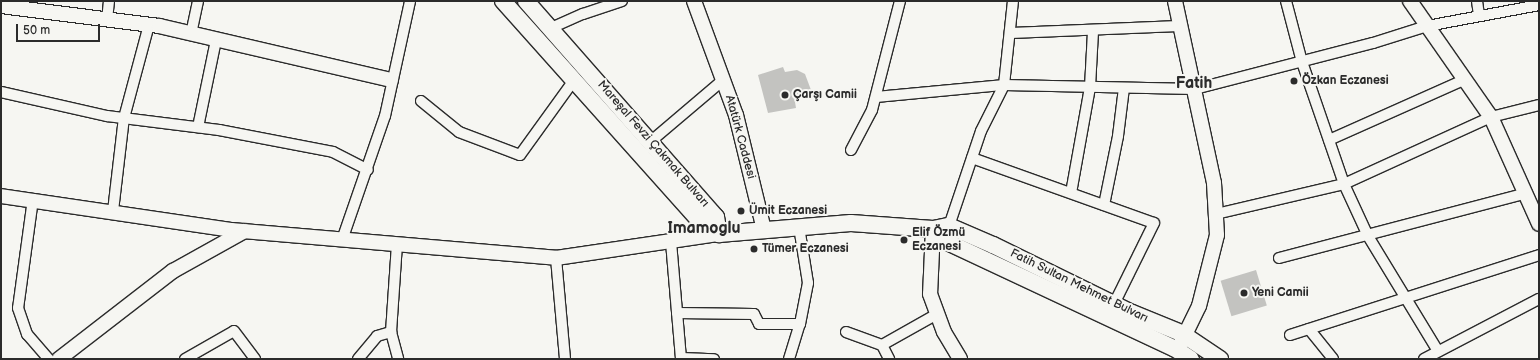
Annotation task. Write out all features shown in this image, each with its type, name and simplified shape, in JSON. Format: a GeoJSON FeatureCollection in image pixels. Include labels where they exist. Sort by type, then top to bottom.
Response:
{"type":"FeatureCollection","features":[{"type":"Feature","properties":{"kind":"main road","name":"Mareşal Fevzi Çakmak Bulvarı"},"geometry":{"type":"LineString","coordinates":[[503,1],[698,219],[719,234]]}},
{"type":"Feature","properties":{"kind":"main road","name":"Mareşal Fevzi Çakmak Bulvarı"},"geometry":{"type":"LineString","coordinates":[[526,1],[716,217],[719,234]]}},
{"type":"Feature","properties":{"kind":"main road"},"geometry":{"type":"LineString","coordinates":[[719,234],[851,223],[933,229],[949,226]]}},
{"type":"Feature","properties":{"kind":"main road","name":"Fatih Sultan Mehmet Bulvarı"},"geometry":{"type":"LineString","coordinates":[[949,226],[993,245],[1114,304],[1185,336],[1220,359]]}},
{"type":"Feature","properties":{"kind":"main road","name":"Fatih Sultan Mehmet Bulvarı"},"geometry":{"type":"LineString","coordinates":[[933,229],[943,240],[1177,350],[1191,359]]}},
{"type":"Feature","properties":{"kind":"street"},"geometry":{"type":"LineString","coordinates":[[107,20],[109,1]]}},
{"type":"Feature","properties":{"kind":"street"},"geometry":{"type":"LineString","coordinates":[[191,34],[198,1]]}},
{"type":"Feature","properties":{"kind":"street"},"geometry":{"type":"LineString","coordinates":[[342,240],[368,170],[385,116],[391,80],[410,1]]}},
{"type":"Feature","properties":{"kind":"street"},"geometry":{"type":"LineString","coordinates":[[551,28],[583,14],[622,1]]}},
{"type":"Feature","properties":{"kind":"street","name":"Atatürk Caddesi"},"geometry":{"type":"LineString","coordinates":[[694,1],[736,115],[764,230]]}},
{"type":"Feature","properties":{"kind":"street"},"geometry":{"type":"LineString","coordinates":[[851,150],[872,110],[900,1]]}},
{"type":"Feature","properties":{"kind":"street"},"geometry":{"type":"LineString","coordinates":[[949,226],[981,130],[1004,84],[1013,1]]}},
{"type":"Feature","properties":{"kind":"street"},"geometry":{"type":"LineString","coordinates":[[1175,1],[1214,182],[1216,214],[1216,242],[1199,306],[1177,350]]}},
{"type":"Feature","properties":{"kind":"street"},"geometry":{"type":"LineString","coordinates":[[1286,1],[1302,62],[1344,184],[1368,236],[1438,351]]}},
{"type":"Feature","properties":{"kind":"street"},"geometry":{"type":"LineString","coordinates":[[1410,1],[1491,117],[1539,224]]}},
{"type":"Feature","properties":{"kind":"street"},"geometry":{"type":"LineString","coordinates":[[1477,1],[1479,16]]}},
{"type":"Feature","properties":{"kind":"street"},"geometry":{"type":"LineString","coordinates":[[876,97],[1004,84],[1195,89],[1302,62],[1427,26],[1539,5]]}},
{"type":"Feature","properties":{"kind":"street"},"geometry":{"type":"LineString","coordinates":[[1,6],[149,25],[391,80]]}},
{"type":"Feature","properties":{"kind":"street"},"geometry":{"type":"LineString","coordinates":[[113,211],[124,118],[149,25]]}},
{"type":"Feature","properties":{"kind":"street"},"geometry":{"type":"LineString","coordinates":[[1010,33],[1093,31],[1180,26]]}},
{"type":"Feature","properties":{"kind":"street"},"geometry":{"type":"LineString","coordinates":[[1071,193],[1090,87],[1093,31]]}},
{"type":"Feature","properties":{"kind":"street"},"geometry":{"type":"LineString","coordinates":[[198,127],[216,40]]}},
{"type":"Feature","properties":{"kind":"street"},"geometry":{"type":"LineString","coordinates":[[421,101],[459,132],[520,155],[574,80]]}},
{"type":"Feature","properties":{"kind":"street"},"geometry":{"type":"LineString","coordinates":[[650,142],[723,80]]}},
{"type":"Feature","properties":{"kind":"street"},"geometry":{"type":"LineString","coordinates":[[1329,140],[1464,80]]}},
{"type":"Feature","properties":{"kind":"street"},"geometry":{"type":"LineString","coordinates":[[1104,205],[1124,88]]}},
{"type":"Feature","properties":{"kind":"street"},"geometry":{"type":"LineString","coordinates":[[1,92],[124,118],[198,127],[333,152],[368,170]]}},
{"type":"Feature","properties":{"kind":"street"},"geometry":{"type":"LineString","coordinates":[[1216,214],[1344,184],[1491,117],[1539,105]]}},
{"type":"Feature","properties":{"kind":"street"},"geometry":{"type":"LineString","coordinates":[[972,158],[1154,223],[1114,304]]}},
{"type":"Feature","properties":{"kind":"street"},"geometry":{"type":"LineString","coordinates":[[1279,258],[1368,236],[1526,193]]}},
{"type":"Feature","properties":{"kind":"street"},"geometry":{"type":"LineString","coordinates":[[1,196],[34,199],[245,232],[556,258],[719,234]]}},
{"type":"Feature","properties":{"kind":"street"},"geometry":{"type":"LineString","coordinates":[[34,199],[18,308],[26,334],[49,359]]}},
{"type":"Feature","properties":{"kind":"street"},"geometry":{"type":"LineString","coordinates":[[789,359],[800,324],[808,283],[805,226]]}},
{"type":"Feature","properties":{"kind":"street"},"geometry":{"type":"LineString","coordinates":[[933,229],[930,294],[944,332],[960,359]]}},
{"type":"Feature","properties":{"kind":"street"},"geometry":{"type":"LineString","coordinates":[[59,359],[111,316],[174,271],[245,232]]}},
{"type":"Feature","properties":{"kind":"street"},"geometry":{"type":"LineString","coordinates":[[671,242],[681,358],[714,359]]}},
{"type":"Feature","properties":{"kind":"street"},"geometry":{"type":"LineString","coordinates":[[397,244],[391,332],[398,359]]}},
{"type":"Feature","properties":{"kind":"street"},"geometry":{"type":"LineString","coordinates":[[1290,335],[1405,296],[1539,255]]}},
{"type":"Feature","properties":{"kind":"street"},"geometry":{"type":"LineString","coordinates":[[556,258],[566,359]]}},
{"type":"Feature","properties":{"kind":"street"},"geometry":{"type":"LineString","coordinates":[[1425,359],[1539,299]]}},
{"type":"Feature","properties":{"kind":"street"},"geometry":{"type":"LineString","coordinates":[[677,313],[754,314],[759,324],[800,324]]}},
{"type":"Feature","properties":{"kind":"street"},"geometry":{"type":"LineString","coordinates":[[882,345],[937,314]]}},
{"type":"Feature","properties":{"kind":"street"},"geometry":{"type":"LineString","coordinates":[[1309,329],[1333,359]]}},
{"type":"Feature","properties":{"kind":"street"},"geometry":{"type":"LineString","coordinates":[[185,359],[234,331],[255,359]]}},
{"type":"Feature","properties":{"kind":"street"},"geometry":{"type":"LineString","coordinates":[[358,359],[377,336],[391,332]]}},
{"type":"Feature","properties":{"kind":"street"},"geometry":{"type":"LineString","coordinates":[[846,332],[882,345],[888,359]]}},
{"type":"Feature","properties":{"kind":"building","name":"Çarşı Camii"},"geometry":{"type":"Polygon","coordinates":[[[783,67],[785,72],[797,70],[805,74],[811,90],[795,102],[796,108],[768,113],[758,75],[783,67]]]}},
{"type":"Feature","properties":{"kind":"building","name":"Yeni Camii"},"geometry":{"type":"Polygon","coordinates":[[[1256,270],[1267,305],[1231,316],[1221,281],[1256,270]]]}},
{"type":"Feature","properties":{"kind":"place","name":"Özkan Eczanesi"},"geometry":{"type":"Point","coordinates":[1294,81]}},
{"type":"Feature","properties":{"kind":"place","name":"Çarşı Camii"},"geometry":{"type":"Point","coordinates":[785,95]}},
{"type":"Feature","properties":{"kind":"place","name":"Ümit Eczanesi"},"geometry":{"type":"Point","coordinates":[741,211]}},
{"type":"Feature","properties":{"kind":"place","name":"Elif Özmü Eczanesi"},"geometry":{"type":"Point","coordinates":[904,240]}},
{"type":"Feature","properties":{"kind":"place","name":"Tümer Eczanesi"},"geometry":{"type":"Point","coordinates":[754,249]}},
{"type":"Feature","properties":{"kind":"place","name":"Yeni Camii"},"geometry":{"type":"Point","coordinates":[1244,293]}},
{"type":"Feature","properties":{"kind":"district","name":"Fatih"},"geometry":{"type":"Point","coordinates":[1194,84]}},
{"type":"Feature","properties":{"kind":"district","name":"Imamoglu"},"geometry":{"type":"Point","coordinates":[704,229]}}]}
